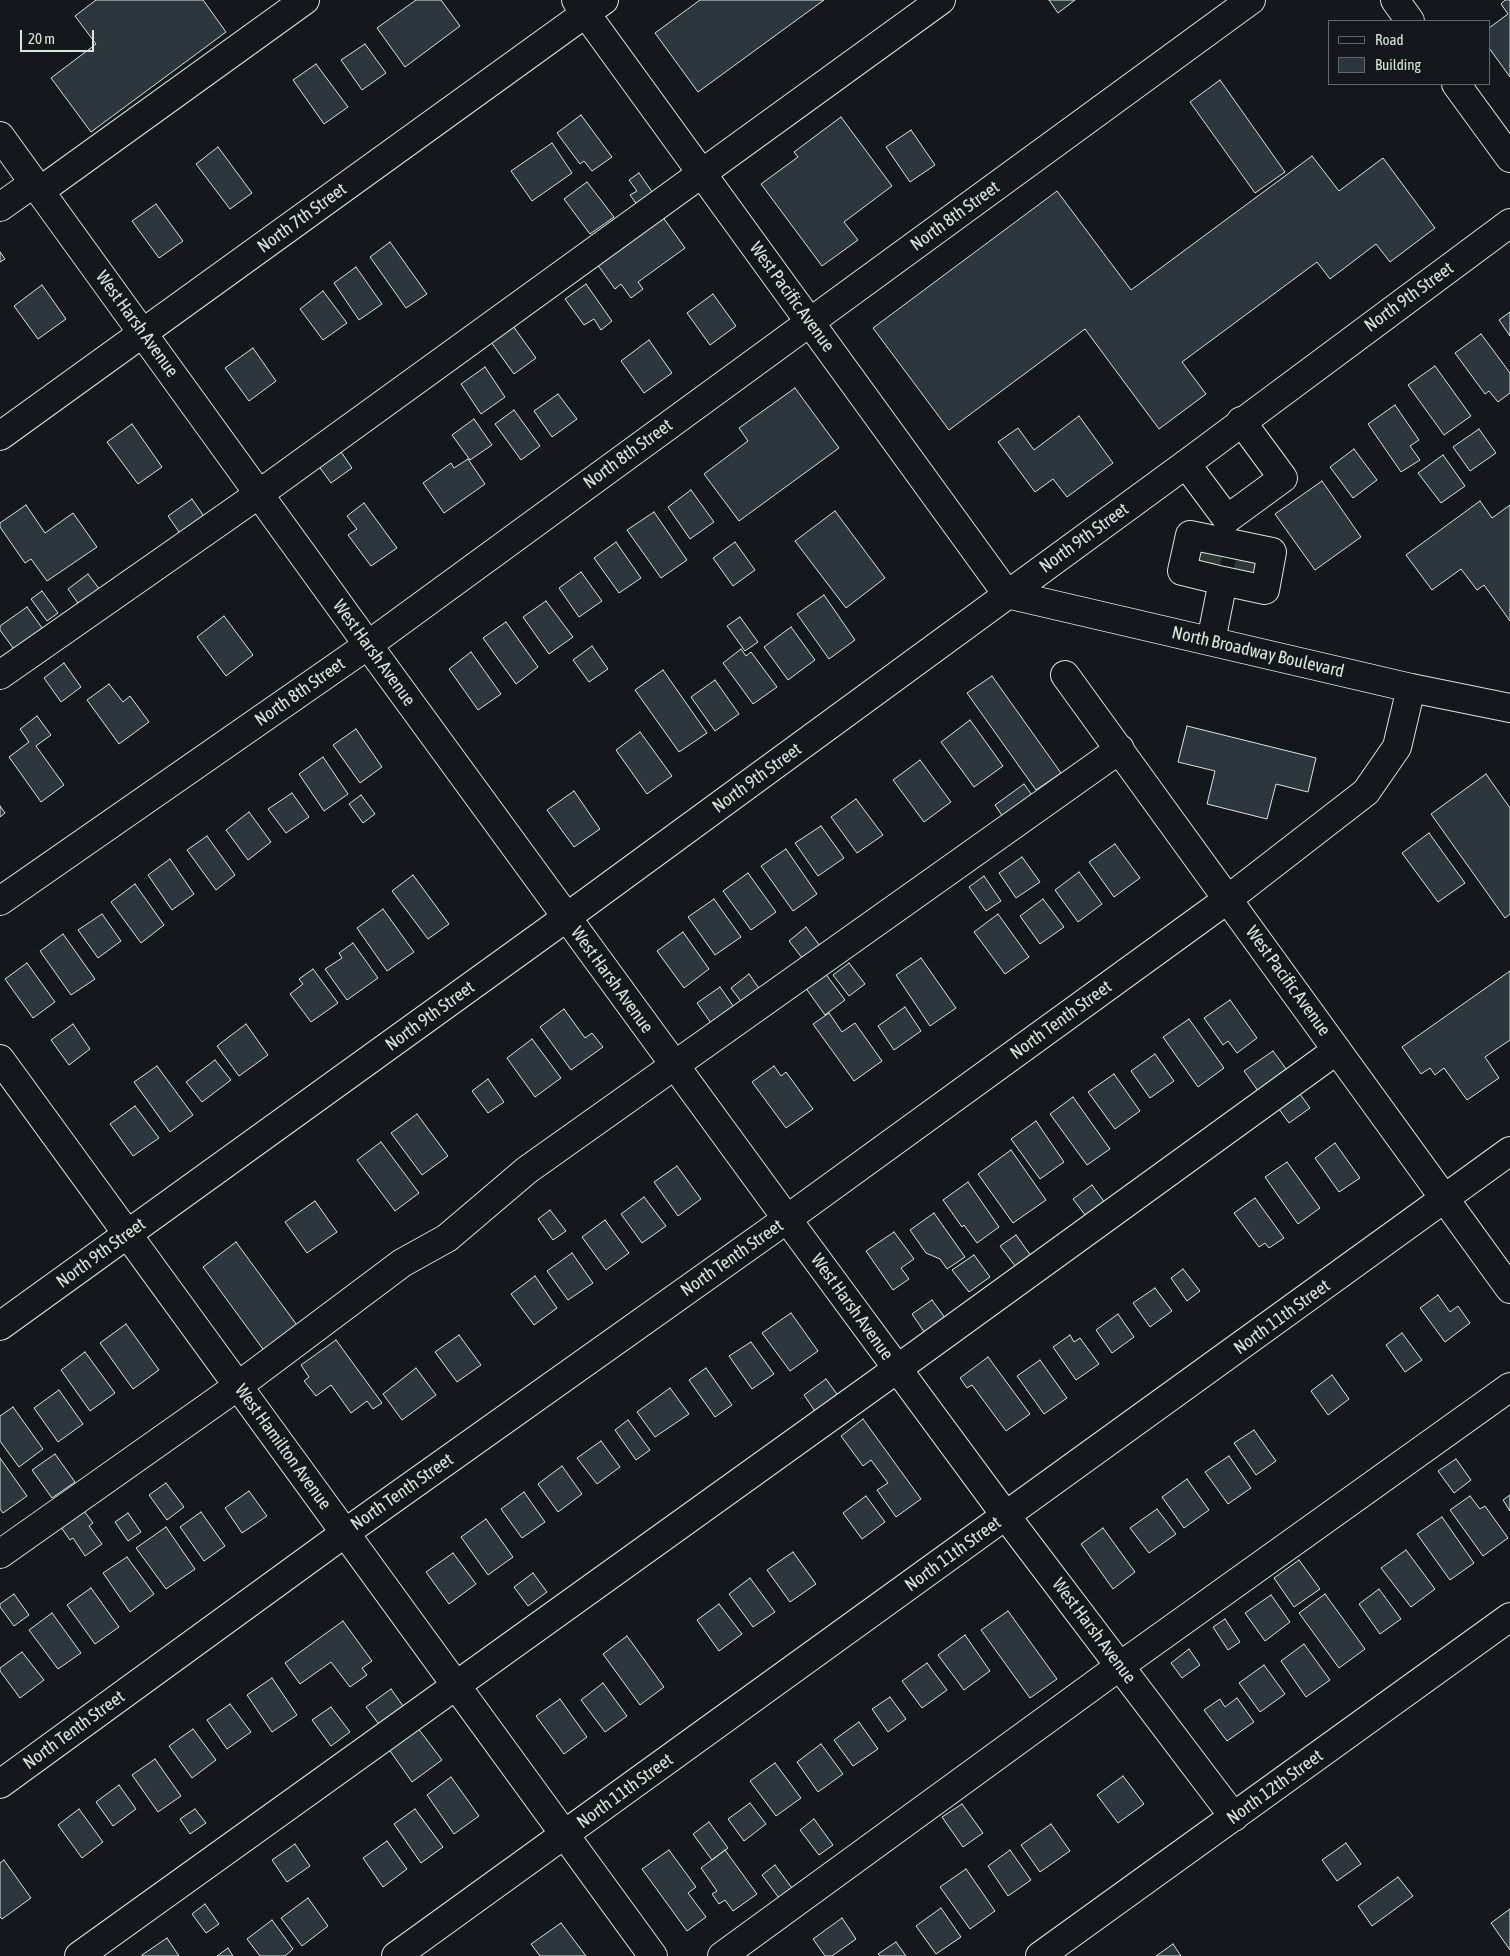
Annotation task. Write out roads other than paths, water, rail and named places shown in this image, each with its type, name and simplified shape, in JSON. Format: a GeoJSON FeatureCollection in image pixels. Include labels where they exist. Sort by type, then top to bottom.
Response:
{"type":"FeatureCollection","features":[{"type":"Feature","properties":{"kind":"street"},"geometry":{"type":"LineString","coordinates":[[0,208],[37,187],[306,0]]}},
{"type":"Feature","properties":{"kind":"street"},"geometry":{"type":"LineString","coordinates":[[0,675],[259,494],[940,0]]}},
{"type":"Feature","properties":{"kind":"street","name":"North 8th Street"},"geometry":{"type":"LineString","coordinates":[[0,901],[368,645],[1251,0]]}},
{"type":"Feature","properties":{"kind":"street"},"geometry":{"type":"LineString","coordinates":[[1395,0],[1409,20]]}},
{"type":"Feature","properties":{"kind":"street","name":"West Pacific Avenue"},"geometry":{"type":"LineString","coordinates":[[589,4],[702,174],[1007,594]]}},
{"type":"Feature","properties":{"kind":"street","name":"North 7th Street"},"geometry":{"type":"LineString","coordinates":[[0,436],[589,4]]}},
{"type":"Feature","properties":{"kind":"street"},"geometry":{"type":"LineString","coordinates":[[1457,85],[1510,158]]}},
{"type":"Feature","properties":{"kind":"street","name":"West Harsh Avenue"},"geometry":{"type":"LineString","coordinates":[[0,136],[368,645],[897,1369],[1234,1817]]}},
{"type":"Feature","properties":{"kind":"street","name":"North 9th Street"},"geometry":{"type":"LineString","coordinates":[[0,1326],[567,918],[1186,464],[1510,223]]}},
{"type":"Feature","properties":{"kind":"street"},"geometry":{"type":"LineString","coordinates":[[1211,641],[1228,558],[1283,478],[1242,421]]}},
{"type":"Feature","properties":{"kind":"street"},"geometry":{"type":"LineString","coordinates":[[1186,464],[1228,558]]}},
{"type":"Feature","properties":{"kind":"street","name":"North Broadway Boulevard"},"geometry":{"type":"LineString","coordinates":[[1007,594],[1411,688],[1510,708]]}},
{"type":"Feature","properties":{"kind":"street","name":"West Pacific Avenue"},"geometry":{"type":"LineString","coordinates":[[1065,675],[1510,1289]]}},
{"type":"Feature","properties":{"kind":"street","name":"North Tenth Street"},"geometry":{"type":"LineString","coordinates":[[0,1784],[345,1533],[787,1219],[1228,899],[1366,792],[1397,747],[1411,688]]}},
{"type":"Feature","properties":{"kind":"street"},"geometry":{"type":"LineString","coordinates":[[0,1554],[238,1386],[402,1263],[446,1238],[527,1170],[1120,749]]}},
{"type":"Feature","properties":{"kind":"street"},"geometry":{"type":"LineString","coordinates":[[79,1956],[897,1369],[1337,1050]]}},
{"type":"Feature","properties":{"kind":"street","name":"West Hamilton Avenue"},"geometry":{"type":"LineString","coordinates":[[0,1059],[653,1956]]}},
{"type":"Feature","properties":{"kind":"street","name":"North 11th Street"},"geometry":{"type":"LineString","coordinates":[[396,1956],[1510,1152]]}},
{"type":"Feature","properties":{"kind":"street"},"geometry":{"type":"LineString","coordinates":[[722,1956],[1120,1666],[1510,1386]]}},
{"type":"Feature","properties":{"kind":"street","name":"North 12th Street"},"geometry":{"type":"LineString","coordinates":[[1040,1956],[1510,1617]]}},
{"type":"Feature","properties":{"kind":"tunnel"},"geometry":{"type":"LineString","coordinates":[[1205,570],[1210,545]]}},
{"type":"Feature","properties":{"kind":"tunnel"},"geometry":{"type":"LineString","coordinates":[[1246,580],[1251,555]]}}]}
